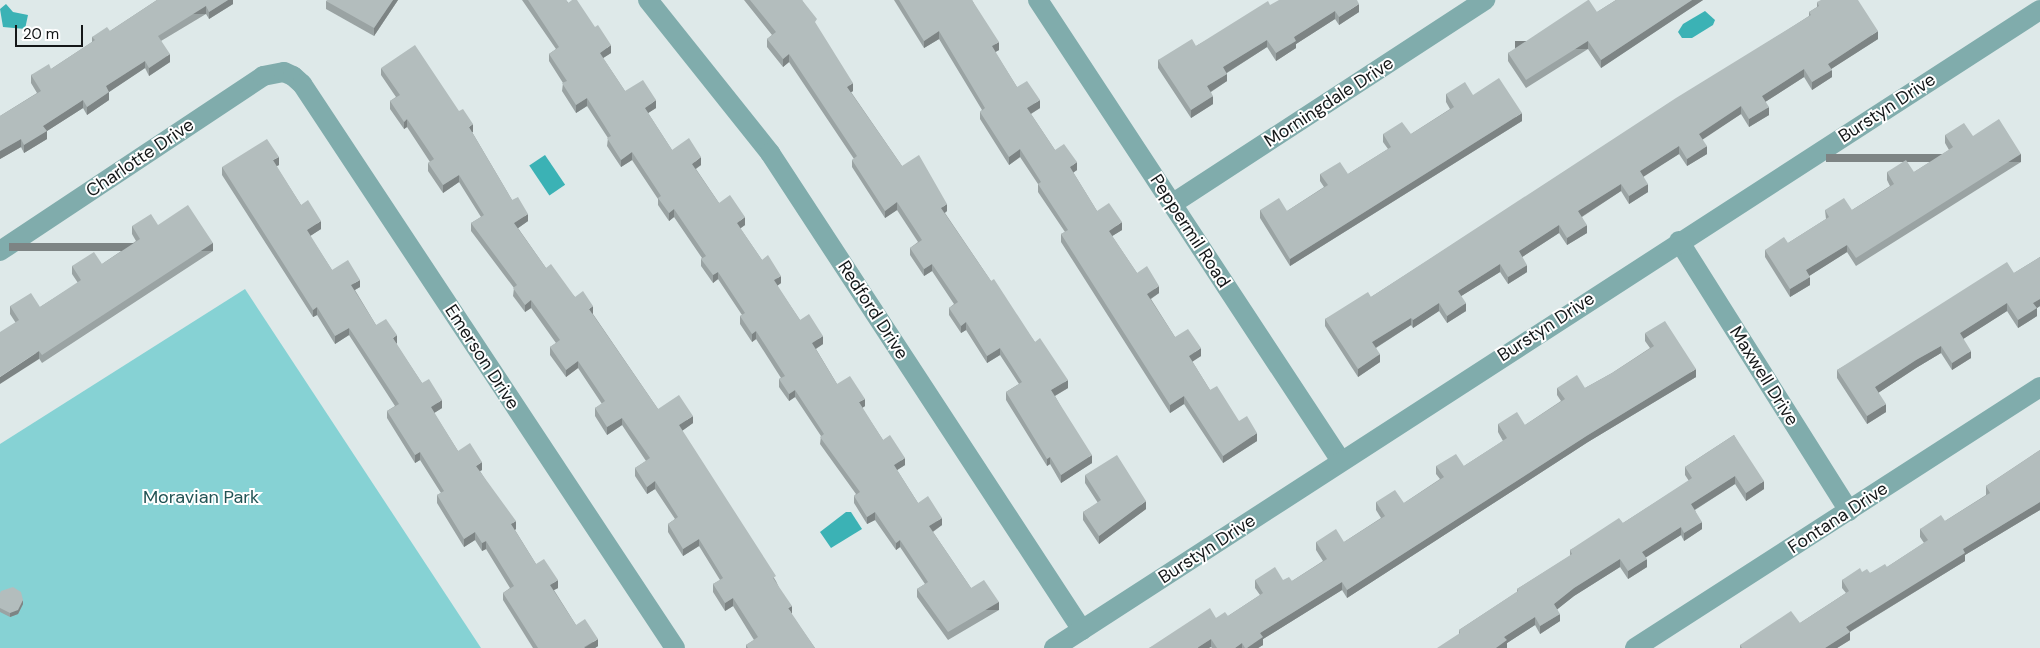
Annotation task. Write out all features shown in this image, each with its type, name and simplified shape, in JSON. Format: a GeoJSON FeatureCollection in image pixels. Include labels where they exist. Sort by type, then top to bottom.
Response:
{"type":"FeatureCollection","features":[{"type":"Feature","properties":{"kind":"street","name":"Redford Drive"},"geometry":{"type":"LineString","coordinates":[[648,0],[770,153],[1082,630]]}},
{"type":"Feature","properties":{"kind":"street","name":"Peppermil Road"},"geometry":{"type":"LineString","coordinates":[[1038,0],[1341,462]]}},
{"type":"Feature","properties":{"kind":"street","name":"Morningdale Drive"},"geometry":{"type":"LineString","coordinates":[[1172,204],[1485,0]]}},
{"type":"Feature","properties":{"kind":"street","name":"Burstyn Drive"},"geometry":{"type":"LineString","coordinates":[[1054,648],[1680,240],[2040,10]]}},
{"type":"Feature","properties":{"kind":"street","name":"Charlotte Drive"},"geometry":{"type":"LineString","coordinates":[[0,251],[263,76],[284,72]]}},
{"type":"Feature","properties":{"kind":"street","name":"Emerson Drive"},"geometry":{"type":"LineString","coordinates":[[284,72],[302,84],[675,648]]}},
{"type":"Feature","properties":{"kind":"street","name":"Maxwell Drive"},"geometry":{"type":"LineString","coordinates":[[1680,240],[1849,511]]}},
{"type":"Feature","properties":{"kind":"street","name":"Fontana Drive"},"geometry":{"type":"LineString","coordinates":[[1635,648],[2040,388]]}},
{"type":"Feature","properties":{"kind":"green space","name":"Moravian Park"},"geometry":{"type":"Polygon","coordinates":[[[245,289],[481,648],[0,648],[0,444],[245,289]]]}},
{"type":"Feature","properties":{"kind":"shaded area"},"geometry":{"type":"Polygon","coordinates":[[[6,4],[13,12],[28,15],[25,29],[3,27],[0,9],[6,4]]]}},
{"type":"Feature","properties":{"kind":"shaded area"},"geometry":{"type":"Polygon","coordinates":[[[1705,11],[1715,20],[1713,25],[1692,38],[1682,38],[1678,32],[1683,24],[1705,11]]]}},
{"type":"Feature","properties":{"kind":"shaded area"},"geometry":{"type":"Polygon","coordinates":[[[545,155],[565,185],[549,195],[529,166],[545,155]]]}},
{"type":"Feature","properties":{"kind":"shaded area"},"geometry":{"type":"Polygon","coordinates":[[[846,512],[851,512],[862,529],[831,548],[820,532],[846,512]]]}},
{"type":"Feature","properties":{"kind":"building"},"geometry":{"type":"Polygon","coordinates":[[[157,0],[228,0],[209,12],[206,6],[158,36],[170,54],[149,68],[145,61],[106,86],[109,92],[87,107],[83,100],[43,126],[47,131],[24,145],[21,139],[0,151],[0,116],[41,91],[31,75],[49,64],[51,69],[95,40],[92,37],[107,27],[110,31],[157,0]]]}},
{"type":"Feature","properties":{"kind":"building"},"geometry":{"type":"Polygon","coordinates":[[[327,0],[393,0],[374,28],[327,0]]]}},
{"type":"Feature","properties":{"kind":"building"},"geometry":{"type":"Polygon","coordinates":[[[528,0],[566,0],[568,3],[572,0],[577,0],[595,27],[598,25],[611,45],[600,53],[625,91],[643,80],[656,100],[645,108],[672,150],[689,138],[701,157],[692,164],[719,203],[730,195],[745,217],[737,223],[762,260],[768,255],[781,276],[774,280],[800,320],[809,314],[823,336],[812,343],[837,384],[850,376],[865,399],[859,402],[883,440],[890,435],[905,458],[894,465],[918,503],[928,496],[942,518],[929,526],[971,588],[984,580],[999,602],[948,632],[917,589],[928,582],[900,540],[896,543],[875,512],[867,517],[854,496],[860,492],[820,437],[824,434],[795,390],[789,394],[779,379],[785,376],[756,331],[752,334],[740,316],[745,313],[718,272],[713,275],[701,259],[706,256],[674,209],[669,213],[658,198],[661,196],[632,152],[621,160],[607,138],[611,136],[587,98],[576,105],[562,83],[567,81],[549,54],[559,47],[528,0]]]}},
{"type":"Feature","properties":{"kind":"building"},"geometry":{"type":"Polygon","coordinates":[[[750,0],[802,0],[817,19],[815,22],[853,83],[847,87],[902,166],[919,155],[947,204],[941,208],[991,281],[994,279],[1035,342],[1040,338],[1068,380],[1051,390],[1092,455],[1061,475],[1050,457],[1047,459],[1006,392],[1022,382],[1000,348],[987,356],[966,322],[961,326],[949,308],[958,302],[932,264],[924,269],[910,248],[922,240],[897,202],[885,211],[852,160],[857,156],[789,54],[783,59],[767,39],[776,32],[750,0]]]}},
{"type":"Feature","properties":{"kind":"building"},"geometry":{"type":"Polygon","coordinates":[[[899,0],[972,0],[999,42],[992,46],[1017,87],[1027,81],[1040,100],[1027,108],[1055,150],[1064,144],[1077,162],[1070,167],[1097,211],[1109,203],[1122,222],[1109,231],[1137,273],[1147,266],[1159,286],[1147,294],[1175,337],[1188,329],[1201,348],[1189,356],[1210,390],[1217,386],[1239,421],[1247,416],[1257,433],[1223,456],[1184,396],[1170,405],[1061,234],[1068,230],[1038,184],[1041,182],[1020,149],[1009,157],[980,112],[985,108],[939,31],[924,41],[899,0]]]}},
{"type":"Feature","properties":{"kind":"building"},"geometry":{"type":"Polygon","coordinates":[[[1279,0],[1357,0],[1359,4],[1339,17],[1335,11],[1294,37],[1296,41],[1276,53],[1267,40],[1223,67],[1227,74],[1207,86],[1213,96],[1191,110],[1158,60],[1192,39],[1196,46],[1268,1],[1270,5],[1279,0]]]}},
{"type":"Feature","properties":{"kind":"building"},"geometry":{"type":"Polygon","coordinates":[[[1588,0],[1597,12],[1616,0],[1692,0],[1601,60],[1588,41],[1526,80],[1508,53],[1588,0]]]}},
{"type":"Feature","properties":{"kind":"building"},"geometry":{"type":"Polygon","coordinates":[[[1821,0],[1858,0],[1878,31],[1828,64],[1832,70],[1812,82],[1804,69],[1762,96],[1769,107],[1749,119],[1741,106],[1699,134],[1707,146],[1687,159],[1679,146],[1640,171],[1648,184],[1629,196],[1621,184],[1578,211],[1587,225],[1567,238],[1559,225],[1519,251],[1527,265],[1508,277],[1500,264],[1458,291],[1466,303],[1447,316],[1439,303],[1413,320],[1411,318],[1372,342],[1380,354],[1358,369],[1325,319],[1368,292],[1371,297],[1676,98],[1811,15],[1809,12],[1819,6],[1817,2],[1821,0]]]}},
{"type":"Feature","properties":{"kind":"building"},"geometry":{"type":"Polygon","coordinates":[[[415,45],[459,111],[463,109],[473,124],[469,127],[512,200],[518,197],[528,214],[514,223],[546,268],[551,264],[575,297],[583,291],[593,306],[589,309],[658,409],[679,395],[693,416],[679,425],[776,576],[773,578],[792,606],[788,608],[815,648],[748,648],[746,645],[758,637],[733,598],[725,603],[713,584],[723,578],[699,539],[683,549],[668,524],[678,517],[655,481],[647,487],[635,468],[650,458],[622,418],[607,427],[595,408],[605,401],[578,361],[566,370],[550,347],[560,340],[531,300],[525,305],[513,288],[517,285],[471,223],[484,215],[459,175],[443,185],[428,163],[434,159],[407,119],[404,122],[390,101],[400,95],[381,68],[415,45]]]}},
{"type":"Feature","properties":{"kind":"building"},"geometry":{"type":"Polygon","coordinates":[[[1499,78],[1522,113],[1290,259],[1260,210],[1279,198],[1287,211],[1328,185],[1320,174],[1340,162],[1348,174],[1391,147],[1383,134],[1402,122],[1411,134],[1454,107],[1446,94],[1465,82],[1473,95],[1499,78]]]}},
{"type":"Feature","properties":{"kind":"building"},"geometry":{"type":"Polygon","coordinates":[[[1999,119],[2021,154],[1856,258],[1847,245],[1806,270],[1810,277],[1790,289],[1765,250],[1784,237],[1788,243],[1829,217],[1825,210],[1844,198],[1852,210],[1894,184],[1887,172],[1906,160],[1914,172],[1953,147],[1945,135],[1964,123],[1973,136],[1999,119]]]}},
{"type":"Feature","properties":{"kind":"building"},"geometry":{"type":"Polygon","coordinates":[[[267,139],[279,157],[273,160],[301,205],[308,200],[321,221],[307,230],[332,270],[348,260],[360,280],[351,285],[376,325],[386,319],[397,335],[393,338],[422,383],[429,379],[442,400],[431,407],[458,451],[470,443],[482,462],[476,466],[516,521],[511,524],[536,564],[544,559],[558,580],[550,585],[576,625],[585,619],[598,639],[585,648],[538,648],[503,593],[514,586],[486,541],[482,543],[475,532],[464,539],[437,495],[444,491],[420,452],[415,455],[387,411],[399,404],[349,328],[335,336],[317,307],[313,310],[222,167],[267,139]]]}},
{"type":"Feature","properties":{"kind":"building"},"geometry":{"type":"Polygon","coordinates":[[[188,205],[213,243],[42,355],[39,351],[0,377],[0,332],[19,320],[10,306],[31,293],[40,307],[81,280],[72,266],[94,252],[102,264],[140,239],[132,226],[151,214],[158,225],[188,205]]]}},
{"type":"Feature","properties":{"kind":"building"},"geometry":{"type":"Polygon","coordinates":[[[2040,257],[2040,299],[2033,303],[2037,308],[2018,320],[2007,303],[1960,333],[1971,351],[1952,363],[1941,346],[1916,360],[1875,387],[1886,404],[1867,416],[1837,370],[2007,262],[2014,273],[2040,257]]]}},
{"type":"Feature","properties":{"kind":"building"},"geometry":{"type":"Polygon","coordinates":[[[1665,321],[1696,369],[1588,435],[1347,590],[1342,582],[1260,633],[1263,637],[1247,648],[1242,643],[1235,648],[1217,648],[1211,639],[1197,648],[1149,648],[1210,608],[1216,618],[1225,612],[1228,616],[1263,593],[1255,580],[1275,567],[1283,580],[1289,577],[1292,581],[1327,559],[1316,542],[1336,529],[1344,542],[1385,516],[1376,502],[1395,490],[1404,503],[1444,477],[1436,466],[1456,454],[1464,466],[1507,438],[1498,424],[1517,412],[1525,425],[1565,399],[1557,388],[1577,375],[1585,388],[1612,373],[1654,346],[1645,333],[1665,321]]]}},
{"type":"Feature","properties":{"kind":"building"},"geometry":{"type":"Polygon","coordinates":[[[1734,435],[1764,481],[1746,493],[1735,476],[1691,504],[1702,522],[1684,533],[1681,527],[1642,552],[1647,559],[1628,571],[1620,559],[1574,588],[1554,604],[1560,614],[1540,626],[1535,617],[1504,637],[1507,640],[1496,648],[1437,648],[1460,633],[1459,630],[1518,591],[1517,589],[1572,554],[1570,550],[1619,518],[1623,523],[1692,478],[1685,467],[1734,435]]]}},
{"type":"Feature","properties":{"kind":"building"},"geometry":{"type":"Polygon","coordinates":[[[2040,450],[2040,502],[1963,549],[1965,553],[1846,627],[1850,632],[1825,648],[1742,648],[1740,645],[1791,611],[1800,623],[1849,591],[1842,580],[1860,568],[1862,572],[1867,569],[1870,573],[1885,564],[1887,567],[1928,540],[1920,529],[1941,515],[1945,521],[1990,493],[1986,486],[2040,450]]]}},
{"type":"Feature","properties":{"kind":"building"},"geometry":{"type":"Polygon","coordinates":[[[1117,455],[1146,501],[1099,536],[1083,512],[1101,500],[1085,475],[1117,455]]]}},
{"type":"Feature","properties":{"kind":"building"},"geometry":{"type":"Polygon","coordinates":[[[13,587],[21,592],[23,600],[18,610],[10,613],[0,608],[0,593],[13,587]]]}}]}
